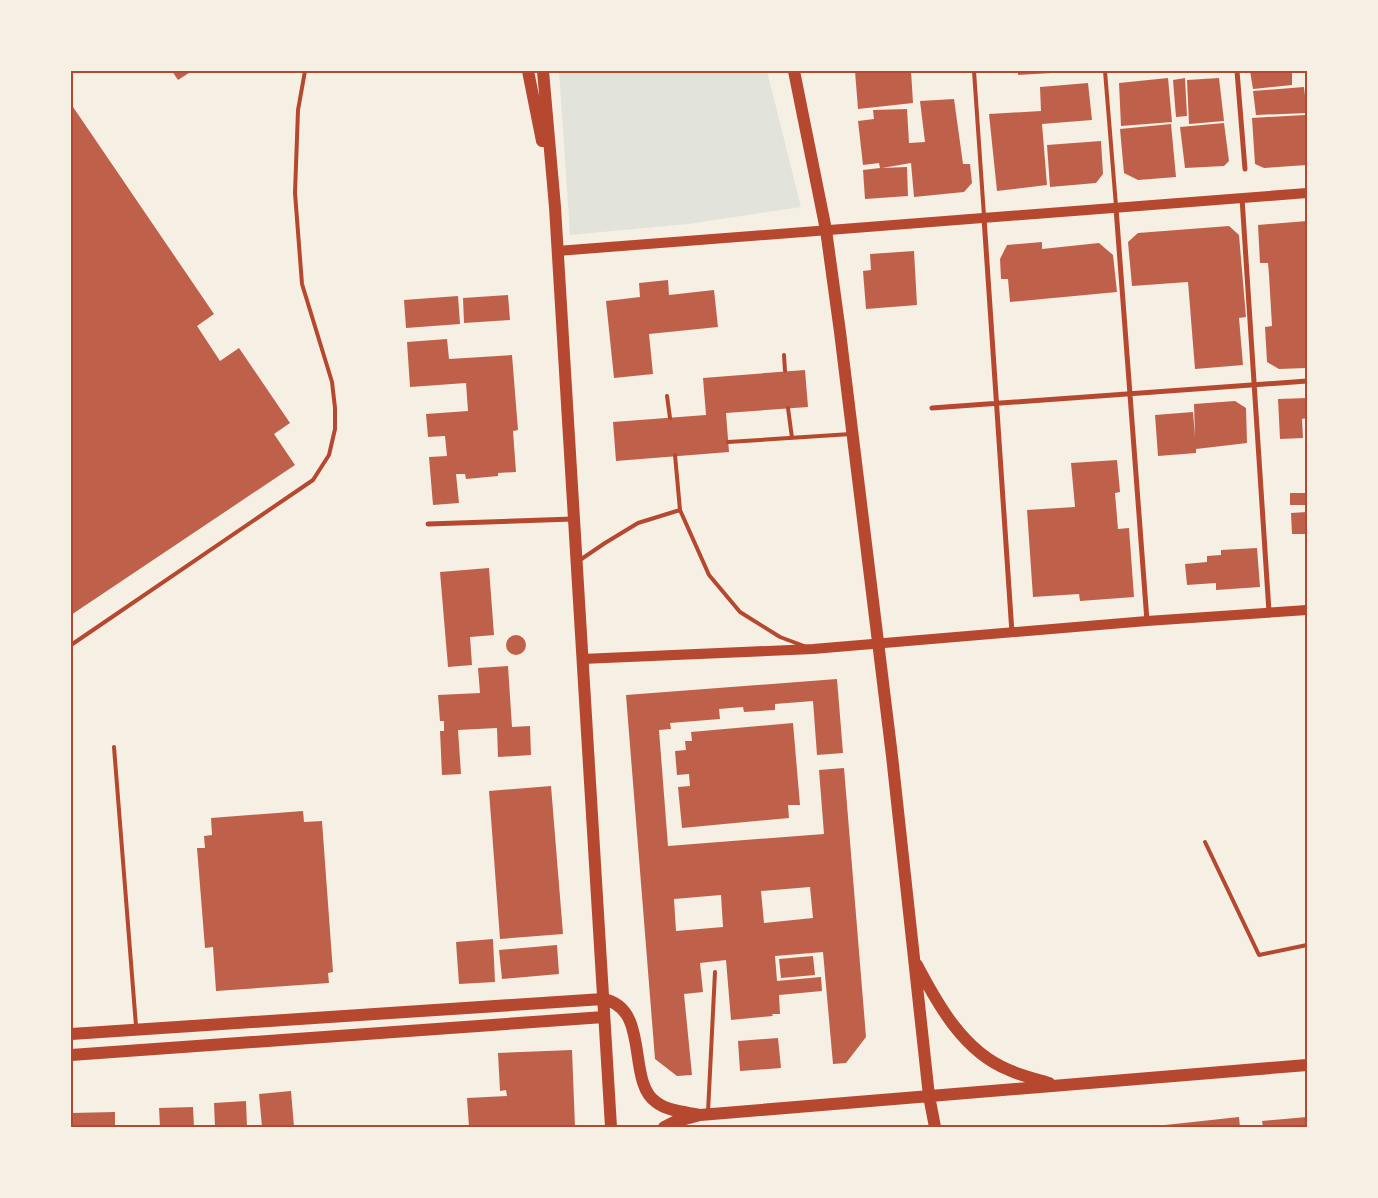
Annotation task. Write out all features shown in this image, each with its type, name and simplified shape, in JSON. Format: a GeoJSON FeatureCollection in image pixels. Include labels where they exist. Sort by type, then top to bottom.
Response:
{"type":"FeatureCollection","features":[{"type":"Feature","properties":{"kind":"main road"},"geometry":{"type":"LineString","coordinates":[[528,71],[555,207]]}},
{"type":"Feature","properties":{"kind":"main road"},"geometry":{"type":"LineString","coordinates":[[543,71],[555,207],[611,1127]]}},
{"type":"Feature","properties":{"kind":"main road"},"geometry":{"type":"LineString","coordinates":[[794,71],[826,230],[893,766],[929,1096],[935,1127]]}},
{"type":"Feature","properties":{"kind":"main road"},"geometry":{"type":"LineString","coordinates":[[557,251],[1307,192]]}},
{"type":"Feature","properties":{"kind":"main road"},"geometry":{"type":"LineString","coordinates":[[582,659],[813,649],[1147,621],[1307,610]]}},
{"type":"Feature","properties":{"kind":"main road"},"geometry":{"type":"LineString","coordinates":[[914,958],[950,1021],[969,1044],[993,1062],[1008,1070],[1056,1086]]}},
{"type":"Feature","properties":{"kind":"main road"},"geometry":{"type":"LineString","coordinates":[[71,1034],[603,999],[616,1003],[627,1016],[634,1032],[644,1084],[654,1101],[662,1106],[704,1115]]}},
{"type":"Feature","properties":{"kind":"main road"},"geometry":{"type":"LineString","coordinates":[[71,1056],[604,1017]]}},
{"type":"Feature","properties":{"kind":"main road"},"geometry":{"type":"LineString","coordinates":[[664,1127],[674,1122],[704,1115],[1307,1065]]}},
{"type":"Feature","properties":{"kind":"street"},"geometry":{"type":"LineString","coordinates":[[1237,71],[1245,169]]}},
{"type":"Feature","properties":{"kind":"street"},"geometry":{"type":"LineString","coordinates":[[1242,198],[1269,612]]}},
{"type":"Feature","properties":{"kind":"street"},"geometry":{"type":"LineString","coordinates":[[1116,208],[1147,621]]}},
{"type":"Feature","properties":{"kind":"street"},"geometry":{"type":"LineString","coordinates":[[984,218],[1012,633]]}},
{"type":"Feature","properties":{"kind":"street"},"geometry":{"type":"LineString","coordinates":[[932,408],[1307,381]]}},
{"type":"Feature","properties":{"kind":"street"},"geometry":{"type":"LineString","coordinates":[[428,524],[573,519]]}},
{"type":"Feature","properties":{"kind":"lane"},"geometry":{"type":"LineString","coordinates":[[71,644],[313,480],[329,455],[335,429],[336,408],[332,382],[302,284],[295,193],[298,110],[305,71]]}},
{"type":"Feature","properties":{"kind":"lane"},"geometry":{"type":"LineString","coordinates":[[974,71],[984,218]]}},
{"type":"Feature","properties":{"kind":"lane"},"geometry":{"type":"LineString","coordinates":[[1105,71],[1116,208]]}},
{"type":"Feature","properties":{"kind":"lane"},"geometry":{"type":"LineString","coordinates":[[784,355],[785,371]]}},
{"type":"Feature","properties":{"kind":"lane"},"geometry":{"type":"LineString","coordinates":[[667,396],[670,418]]}},
{"type":"Feature","properties":{"kind":"lane"},"geometry":{"type":"LineString","coordinates":[[788,408],[792,438]]}},
{"type":"Feature","properties":{"kind":"lane"},"geometry":{"type":"LineString","coordinates":[[728,442],[853,434]]}},
{"type":"Feature","properties":{"kind":"lane"},"geometry":{"type":"LineString","coordinates":[[675,455],[680,510],[709,574],[740,612],[780,637],[813,649]]}},
{"type":"Feature","properties":{"kind":"lane"},"geometry":{"type":"LineString","coordinates":[[576,563],[638,522],[680,510]]}},
{"type":"Feature","properties":{"kind":"lane"},"geometry":{"type":"LineString","coordinates":[[114,747],[137,1030]]}},
{"type":"Feature","properties":{"kind":"lane"},"geometry":{"type":"LineString","coordinates":[[1205,842],[1259,956],[1307,945]]}},
{"type":"Feature","properties":{"kind":"lane"},"geometry":{"type":"LineString","coordinates":[[704,1115],[715,972]]}},
{"type":"Feature","properties":{"kind":"shaded area"},"geometry":{"type":"Polygon","coordinates":[[[559,71],[767,71],[801,207],[688,224],[570,235],[559,71]]]}},
{"type":"Feature","properties":{"kind":"building"},"geometry":{"type":"Polygon","coordinates":[[[172,71],[192,71],[178,80],[172,71]]]}},
{"type":"Feature","properties":{"kind":"building"},"geometry":{"type":"Polygon","coordinates":[[[855,71],[911,71],[913,103],[858,109],[855,71]]]}},
{"type":"Feature","properties":{"kind":"building"},"geometry":{"type":"Polygon","coordinates":[[[1018,71],[1052,71],[1052,73],[1018,75],[1018,71]]]}},
{"type":"Feature","properties":{"kind":"building"},"geometry":{"type":"Polygon","coordinates":[[[1250,71],[1292,71],[1292,85],[1253,89],[1250,71]]]}},
{"type":"Feature","properties":{"kind":"building"},"geometry":{"type":"Polygon","coordinates":[[[1168,78],[1172,122],[1121,126],[1119,83],[1168,78]]]}},
{"type":"Feature","properties":{"kind":"building"},"geometry":{"type":"Polygon","coordinates":[[[1185,78],[1187,116],[1176,117],[1173,80],[1185,78]]]}},
{"type":"Feature","properties":{"kind":"building"},"geometry":{"type":"Polygon","coordinates":[[[1219,78],[1224,121],[1189,124],[1187,80],[1219,78]]]}},
{"type":"Feature","properties":{"kind":"building"},"geometry":{"type":"Polygon","coordinates":[[[1088,83],[1092,120],[1042,124],[1047,185],[997,191],[989,114],[1041,111],[1040,87],[1088,83]]]}},
{"type":"Feature","properties":{"kind":"building"},"geometry":{"type":"Polygon","coordinates":[[[1304,87],[1307,113],[1256,115],[1253,91],[1304,87]]]}},
{"type":"Feature","properties":{"kind":"building"},"geometry":{"type":"Polygon","coordinates":[[[954,99],[963,164],[970,164],[972,183],[964,192],[914,197],[911,163],[882,168],[907,167],[908,196],[865,199],[863,170],[880,168],[879,163],[863,165],[858,121],[874,119],[873,110],[907,109],[909,143],[925,142],[920,101],[954,99]]]}},
{"type":"Feature","properties":{"kind":"building"},"geometry":{"type":"Polygon","coordinates":[[[71,104],[214,314],[197,326],[220,361],[239,348],[290,423],[274,434],[295,465],[71,615],[71,104]]]}},
{"type":"Feature","properties":{"kind":"building"},"geometry":{"type":"Polygon","coordinates":[[[1305,115],[1307,165],[1264,168],[1255,164],[1252,118],[1305,115]]]}},
{"type":"Feature","properties":{"kind":"building"},"geometry":{"type":"Polygon","coordinates":[[[1224,123],[1229,161],[1224,166],[1185,168],[1180,127],[1224,123]]]}},
{"type":"Feature","properties":{"kind":"building"},"geometry":{"type":"Polygon","coordinates":[[[1171,124],[1176,177],[1138,180],[1124,173],[1120,129],[1171,124]]]}},
{"type":"Feature","properties":{"kind":"building"},"geometry":{"type":"Polygon","coordinates":[[[1101,141],[1103,174],[1096,183],[1050,187],[1047,145],[1101,141]]]}},
{"type":"Feature","properties":{"kind":"building"},"geometry":{"type":"Polygon","coordinates":[[[1307,221],[1306,368],[1279,369],[1267,362],[1265,327],[1272,326],[1269,275],[1268,263],[1260,263],[1258,225],[1307,221]]]}},
{"type":"Feature","properties":{"kind":"building"},"geometry":{"type":"Polygon","coordinates":[[[1229,226],[1239,235],[1246,317],[1239,318],[1243,365],[1195,369],[1188,282],[1132,286],[1128,242],[1138,233],[1229,226]]]}},
{"type":"Feature","properties":{"kind":"building"},"geometry":{"type":"Polygon","coordinates":[[[1042,242],[1042,249],[1099,243],[1113,255],[1117,292],[1010,302],[1008,279],[1001,279],[1000,259],[1007,245],[1042,242]]]}},
{"type":"Feature","properties":{"kind":"building"},"geometry":{"type":"Polygon","coordinates":[[[914,251],[917,305],[866,309],[863,271],[871,270],[870,254],[914,251]]]}},
{"type":"Feature","properties":{"kind":"building"},"geometry":{"type":"Polygon","coordinates":[[[668,280],[669,295],[714,290],[718,327],[649,334],[653,374],[614,378],[606,301],[640,297],[639,283],[668,280]]]}},
{"type":"Feature","properties":{"kind":"building"},"geometry":{"type":"Polygon","coordinates":[[[508,295],[510,320],[464,323],[463,298],[508,295]]]}},
{"type":"Feature","properties":{"kind":"building"},"geometry":{"type":"Polygon","coordinates":[[[458,296],[460,324],[406,328],[404,300],[458,296]]]}},
{"type":"Feature","properties":{"kind":"building"},"geometry":{"type":"Polygon","coordinates":[[[447,339],[449,359],[512,355],[518,430],[513,431],[516,472],[498,473],[498,476],[466,479],[465,474],[456,474],[459,503],[433,505],[429,457],[447,456],[445,436],[428,437],[426,414],[468,411],[466,383],[410,387],[407,342],[447,339]]]}},
{"type":"Feature","properties":{"kind":"building"},"geometry":{"type":"Polygon","coordinates":[[[805,370],[808,407],[726,413],[729,452],[616,461],[613,422],[706,415],[703,378],[805,370]]]}},
{"type":"Feature","properties":{"kind":"building"},"geometry":{"type":"Polygon","coordinates":[[[1307,398],[1307,418],[1302,419],[1303,438],[1280,439],[1278,399],[1307,398]]]}},
{"type":"Feature","properties":{"kind":"building"},"geometry":{"type":"Polygon","coordinates":[[[1235,401],[1246,408],[1247,443],[1196,449],[1196,453],[1158,456],[1155,415],[1193,412],[1195,437],[1194,404],[1235,401]]]}},
{"type":"Feature","properties":{"kind":"building"},"geometry":{"type":"Polygon","coordinates":[[[1117,460],[1120,492],[1115,493],[1118,529],[1129,528],[1134,597],[1080,601],[1079,594],[1033,597],[1027,510],[1075,507],[1071,463],[1117,460]]]}},
{"type":"Feature","properties":{"kind":"building"},"geometry":{"type":"Polygon","coordinates":[[[1290,493],[1307,493],[1307,505],[1290,505],[1290,493]]]}},
{"type":"Feature","properties":{"kind":"building"},"geometry":{"type":"Polygon","coordinates":[[[1307,512],[1307,534],[1292,534],[1291,513],[1307,512]]]}},
{"type":"Feature","properties":{"kind":"building"},"geometry":{"type":"Polygon","coordinates":[[[1257,548],[1260,587],[1216,590],[1216,583],[1187,585],[1185,564],[1207,562],[1207,556],[1221,555],[1221,550],[1257,548]]]}},
{"type":"Feature","properties":{"kind":"building"},"geometry":{"type":"Polygon","coordinates":[[[489,568],[494,635],[470,637],[472,665],[448,667],[440,572],[489,568]]]}},
{"type":"Feature","properties":{"kind":"building"},"geometry":{"type":"Polygon","coordinates":[[[516,635],[523,638],[526,645],[523,652],[516,655],[509,652],[506,645],[509,638],[516,635]]]}},
{"type":"Feature","properties":{"kind":"building"},"geometry":{"type":"Polygon","coordinates":[[[508,666],[512,727],[530,726],[531,755],[498,757],[497,728],[458,730],[461,774],[442,775],[440,731],[444,731],[444,721],[440,721],[438,695],[480,693],[478,668],[508,666]]]}},
{"type":"Feature","properties":{"kind":"building"},"geometry":{"type":"Polygon","coordinates":[[[837,679],[843,753],[817,755],[813,701],[775,704],[775,710],[744,712],[743,707],[719,709],[720,719],[670,723],[671,729],[659,730],[668,846],[824,834],[819,770],[844,768],[866,1037],[846,1063],[833,1064],[823,952],[775,956],[777,981],[821,977],[822,991],[779,995],[780,1014],[731,1020],[726,960],[700,963],[703,992],[684,994],[692,1075],[677,1076],[655,1059],[626,695],[837,679]],[[810,887],[761,891],[764,923],[813,918],[810,887]],[[721,895],[674,899],[676,931],[723,927],[721,895]]]}},
{"type":"Feature","properties":{"kind":"building"},"geometry":{"type":"Polygon","coordinates":[[[793,723],[800,805],[788,805],[789,818],[682,828],[678,787],[690,786],[689,774],[677,775],[675,751],[686,750],[685,741],[692,741],[691,732],[793,723]]]}},
{"type":"Feature","properties":{"kind":"building"},"geometry":{"type":"Polygon","coordinates":[[[551,786],[563,934],[500,939],[489,791],[551,786]]]}},
{"type":"Feature","properties":{"kind":"building"},"geometry":{"type":"Polygon","coordinates":[[[303,811],[304,822],[322,821],[333,972],[328,973],[329,983],[216,991],[213,947],[205,948],[197,848],[205,848],[204,836],[212,835],[211,818],[303,811]]]}},
{"type":"Feature","properties":{"kind":"building"},"geometry":{"type":"Polygon","coordinates":[[[493,939],[495,982],[459,984],[456,942],[493,939]]]}},
{"type":"Feature","properties":{"kind":"building"},"geometry":{"type":"Polygon","coordinates":[[[557,945],[559,974],[502,979],[499,950],[557,945]]]}},
{"type":"Feature","properties":{"kind":"building"},"geometry":{"type":"Polygon","coordinates":[[[813,956],[815,975],[781,978],[779,959],[813,956]]]}},
{"type":"Feature","properties":{"kind":"building"},"geometry":{"type":"Polygon","coordinates":[[[778,1038],[781,1068],[740,1071],[738,1041],[778,1038]]]}},
{"type":"Feature","properties":{"kind":"building"},"geometry":{"type":"Polygon","coordinates":[[[572,1050],[575,1127],[469,1127],[467,1098],[507,1096],[506,1090],[500,1091],[498,1053],[572,1050]]]}},
{"type":"Feature","properties":{"kind":"building"},"geometry":{"type":"Polygon","coordinates":[[[291,1091],[294,1127],[262,1127],[259,1094],[291,1091]]]}},
{"type":"Feature","properties":{"kind":"building"},"geometry":{"type":"Polygon","coordinates":[[[246,1101],[247,1127],[215,1127],[214,1103],[246,1101]]]}},
{"type":"Feature","properties":{"kind":"building"},"geometry":{"type":"Polygon","coordinates":[[[193,1107],[194,1127],[160,1127],[159,1108],[193,1107]]]}},
{"type":"Feature","properties":{"kind":"building"},"geometry":{"type":"Polygon","coordinates":[[[115,1112],[115,1127],[71,1127],[71,1113],[115,1112]]]}},
{"type":"Feature","properties":{"kind":"building"},"geometry":{"type":"Polygon","coordinates":[[[1239,1117],[1240,1127],[1165,1127],[1165,1125],[1239,1117]]]}},
{"type":"Feature","properties":{"kind":"building"},"geometry":{"type":"Polygon","coordinates":[[[1307,1117],[1307,1127],[1263,1127],[1262,1121],[1307,1117]]]}}]}
